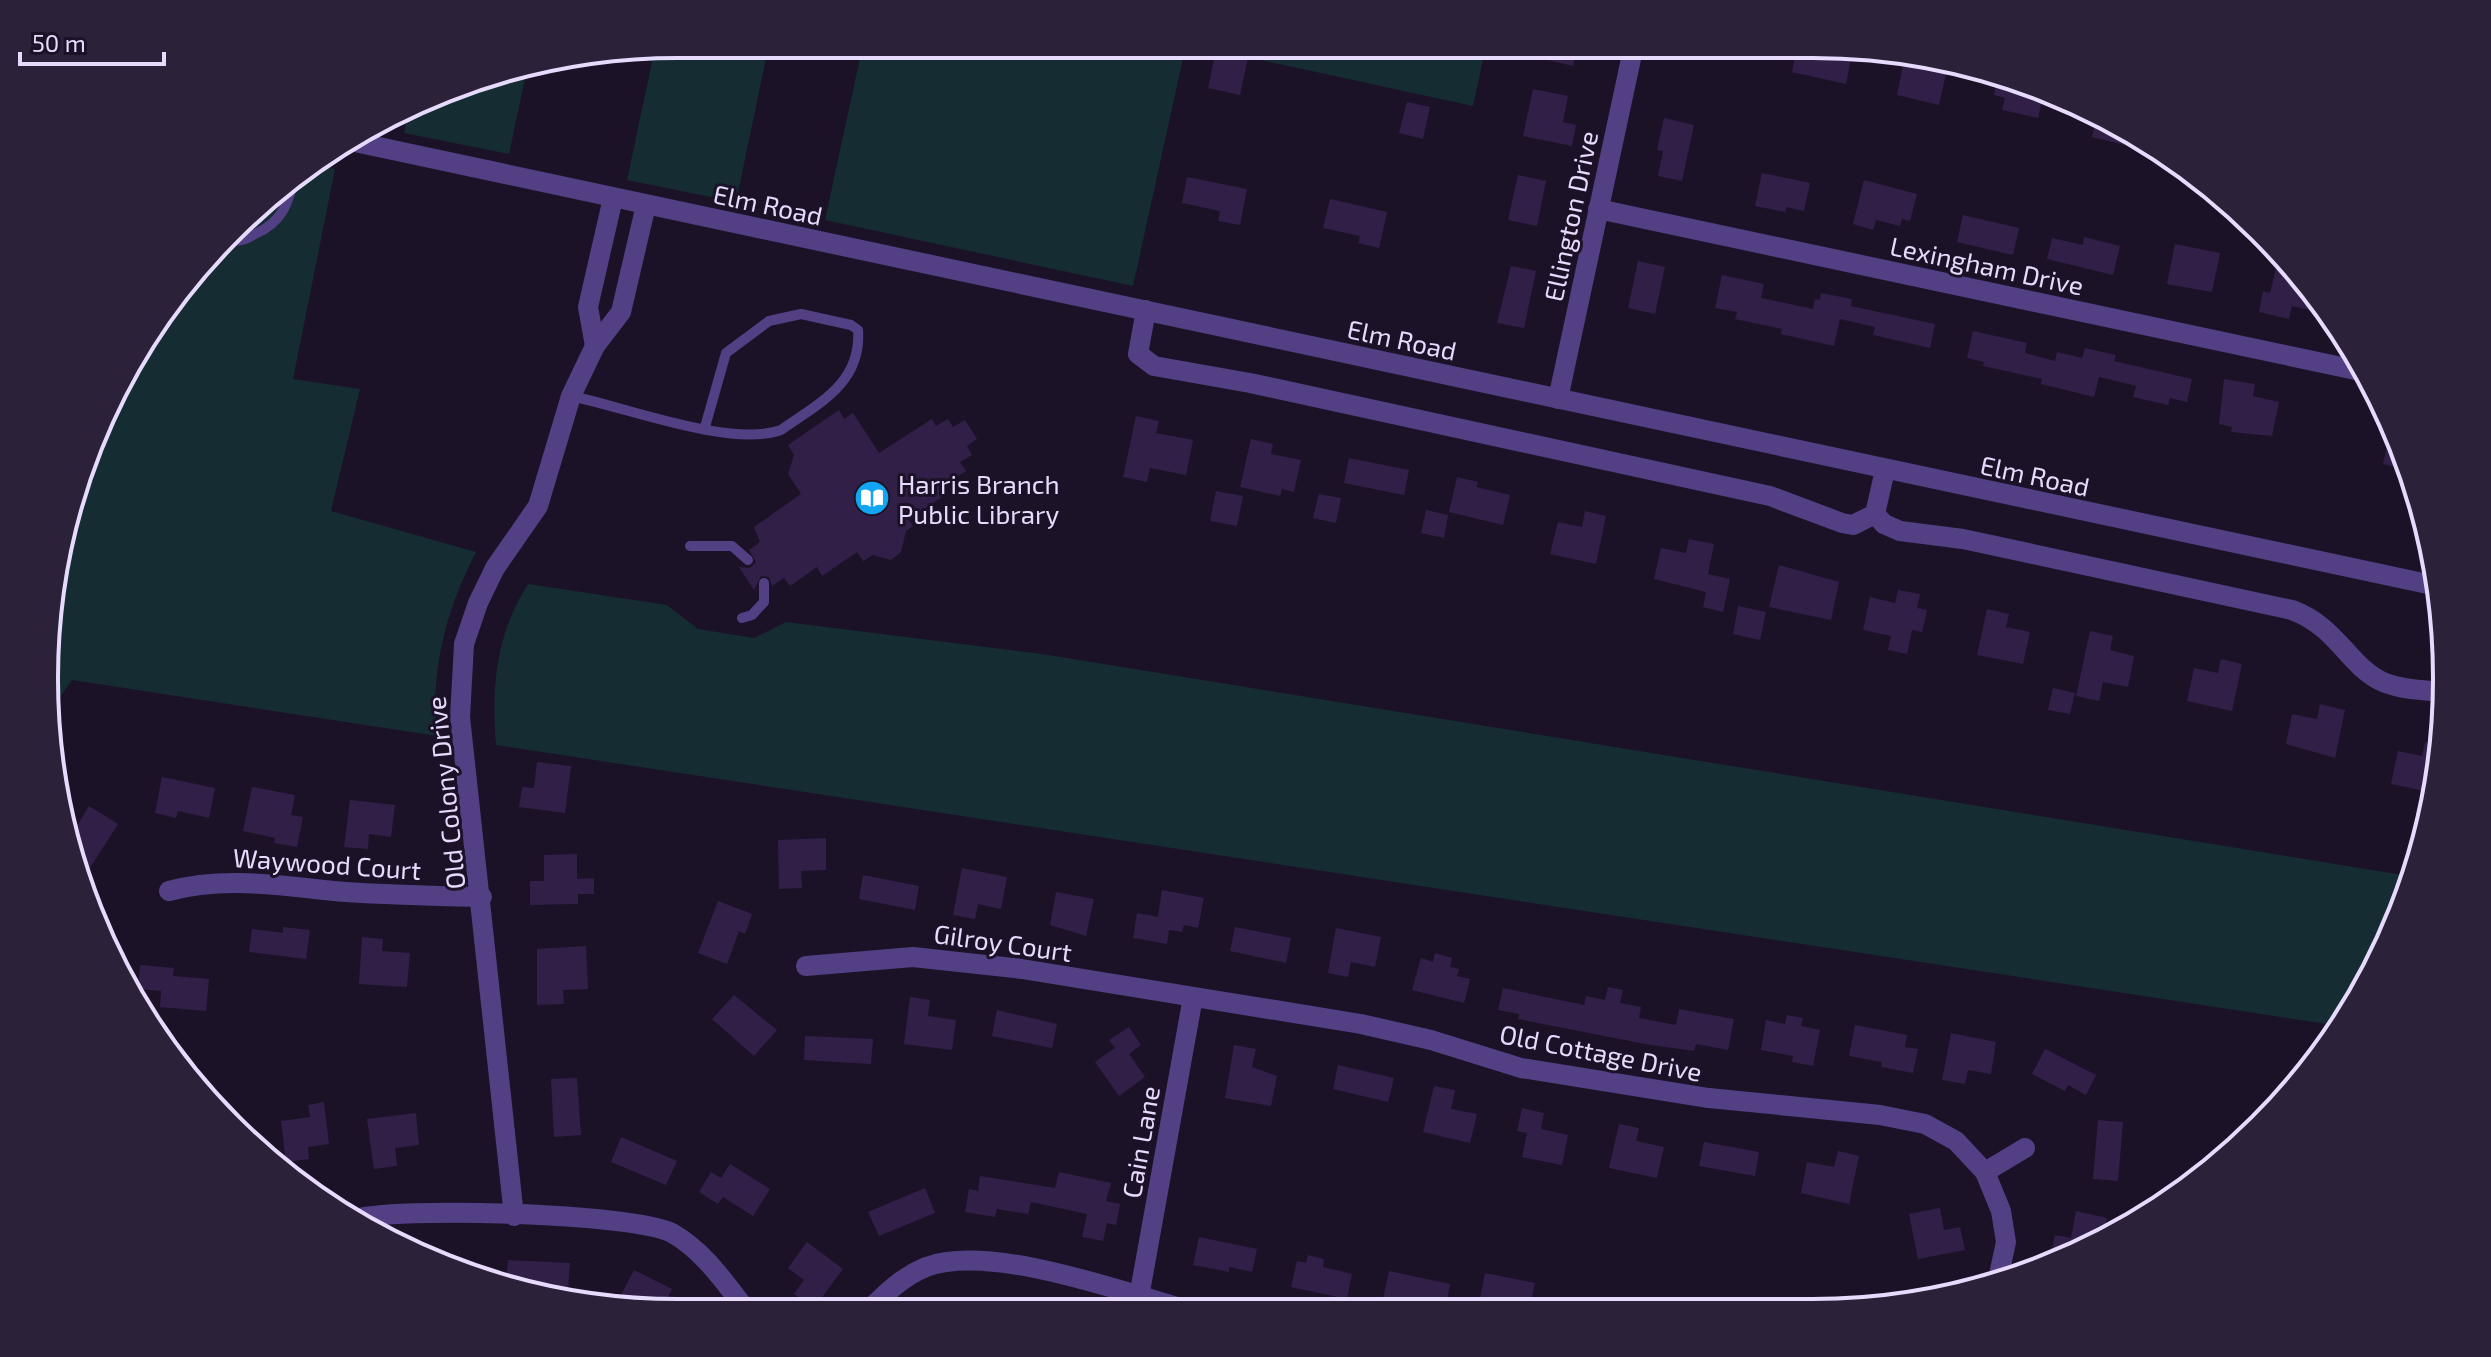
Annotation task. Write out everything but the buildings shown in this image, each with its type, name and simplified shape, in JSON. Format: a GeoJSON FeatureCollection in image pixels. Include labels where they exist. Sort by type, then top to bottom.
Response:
{"type":"FeatureCollection","features":[{"type":"Feature","properties":{"kind":"street","name":"Ellington Drive"},"geometry":{"type":"LineString","coordinates":[[1558,399],[1631,58]]}},
{"type":"Feature","properties":{"kind":"street","name":"Elm Road"},"geometry":{"type":"LineString","coordinates":[[364,144],[2426,584]]}},
{"type":"Feature","properties":{"kind":"street"},"geometry":{"type":"LineString","coordinates":[[595,346],[588,307],[613,198]]}},
{"type":"Feature","properties":{"kind":"street","name":"Old Colony Drive"},"geometry":{"type":"LineString","coordinates":[[514,1216],[482,897],[460,717],[464,644],[495,568],[538,506],[571,396],[595,346],[621,312],[646,205]]}},
{"type":"Feature","properties":{"kind":"street","name":"Lexingham Drive"},"geometry":{"type":"LineString","coordinates":[[1598,209],[2350,369]]}},
{"type":"Feature","properties":{"kind":"street"},"geometry":{"type":"LineString","coordinates":[[1146,310],[1138,354],[1154,366],[1770,496],[1842,523],[1853,525],[1875,514]]}},
{"type":"Feature","properties":{"kind":"street"},"geometry":{"type":"LineString","coordinates":[[1875,514],[1885,470]]}},
{"type":"Feature","properties":{"kind":"street"},"geometry":{"type":"LineString","coordinates":[[1875,514],[1884,524],[1900,531],[1963,539],[2292,610],[2313,618],[2333,633],[2368,672],[2382,681],[2402,688],[2433,691]]}},
{"type":"Feature","properties":{"kind":"street","name":"Waywood Court"},"geometry":{"type":"LineString","coordinates":[[169,891],[201,882],[229,882],[368,893],[482,897]]}},
{"type":"Feature","properties":{"kind":"street","name":"Gilroy Court"},"geometry":{"type":"LineString","coordinates":[[806,966],[913,957],[1022,969],[1193,997]]}},
{"type":"Feature","properties":{"kind":"street","name":"Old Cottage Drive"},"geometry":{"type":"LineString","coordinates":[[1193,997],[1361,1024],[1431,1040],[1521,1068],[1709,1098],[1880,1115],[1925,1124],[1956,1141],[1985,1172],[2001,1211],[2006,1242],[2000,1270]]}},
{"type":"Feature","properties":{"kind":"street","name":"Cain Lane"},"geometry":{"type":"LineString","coordinates":[[1139,1297],[1193,997]]}},
{"type":"Feature","properties":{"kind":"street"},"geometry":{"type":"LineString","coordinates":[[1985,1172],[2025,1148]]}},
{"type":"Feature","properties":{"kind":"street"},"geometry":{"type":"LineString","coordinates":[[369,1217],[390,1213],[595,1217],[641,1223],[671,1232],[698,1251],[737,1299]]}},
{"type":"Feature","properties":{"kind":"street"},"geometry":{"type":"LineString","coordinates":[[880,1299],[896,1282],[927,1267],[981,1259],[1147,1299]]}},
{"type":"Feature","properties":{"kind":"lane"},"geometry":{"type":"LineString","coordinates":[[238,242],[273,226],[289,204],[291,194]]}},
{"type":"Feature","properties":{"kind":"lane"},"geometry":{"type":"LineString","coordinates":[[571,396],[705,427],[749,436],[781,430],[844,384],[851,369],[858,330],[851,325],[801,314],[769,321],[726,353],[705,427]]}},
{"type":"Feature","properties":{"kind":"lane"},"geometry":{"type":"LineString","coordinates":[[690,546],[732,546],[748,560]]}},
{"type":"Feature","properties":{"kind":"lane"},"geometry":{"type":"LineString","coordinates":[[742,618],[752,615],[764,602],[764,583]]}},
{"type":"Feature","properties":{"kind":"green space"},"geometry":{"type":"Polygon","coordinates":[[[766,58],[736,202],[627,180],[653,59],[766,58]]]}},
{"type":"Feature","properties":{"kind":"green space"},"geometry":{"type":"Polygon","coordinates":[[[860,58],[1183,58],[1133,286],[825,220],[860,58]]]}},
{"type":"Feature","properties":{"kind":"green space"},"geometry":{"type":"Polygon","coordinates":[[[1251,58],[1483,58],[1473,106],[1251,58]]]}},
{"type":"Feature","properties":{"kind":"green space"},"geometry":{"type":"Polygon","coordinates":[[[525,77],[509,154],[404,133],[406,121],[441,105],[525,77]]]}},
{"type":"Feature","properties":{"kind":"green space"},"geometry":{"type":"Polygon","coordinates":[[[328,167],[335,169],[293,379],[360,389],[331,511],[476,552],[456,596],[438,664],[437,736],[72,680],[59,699],[59,638],[70,557],[91,479],[122,404],[163,334],[212,269],[269,212],[328,167]]]}},
{"type":"Feature","properties":{"kind":"green space"},"geometry":{"type":"Polygon","coordinates":[[[528,584],[667,605],[698,629],[754,638],[786,622],[1042,654],[2401,875],[2369,953],[2327,1024],[496,745],[495,682],[502,642],[528,584]]]}},
{"type":"Feature","properties":{"kind":"place","name":"Harris Branch Public Library"},"geometry":{"type":"Point","coordinates":[872,498]}}]}
